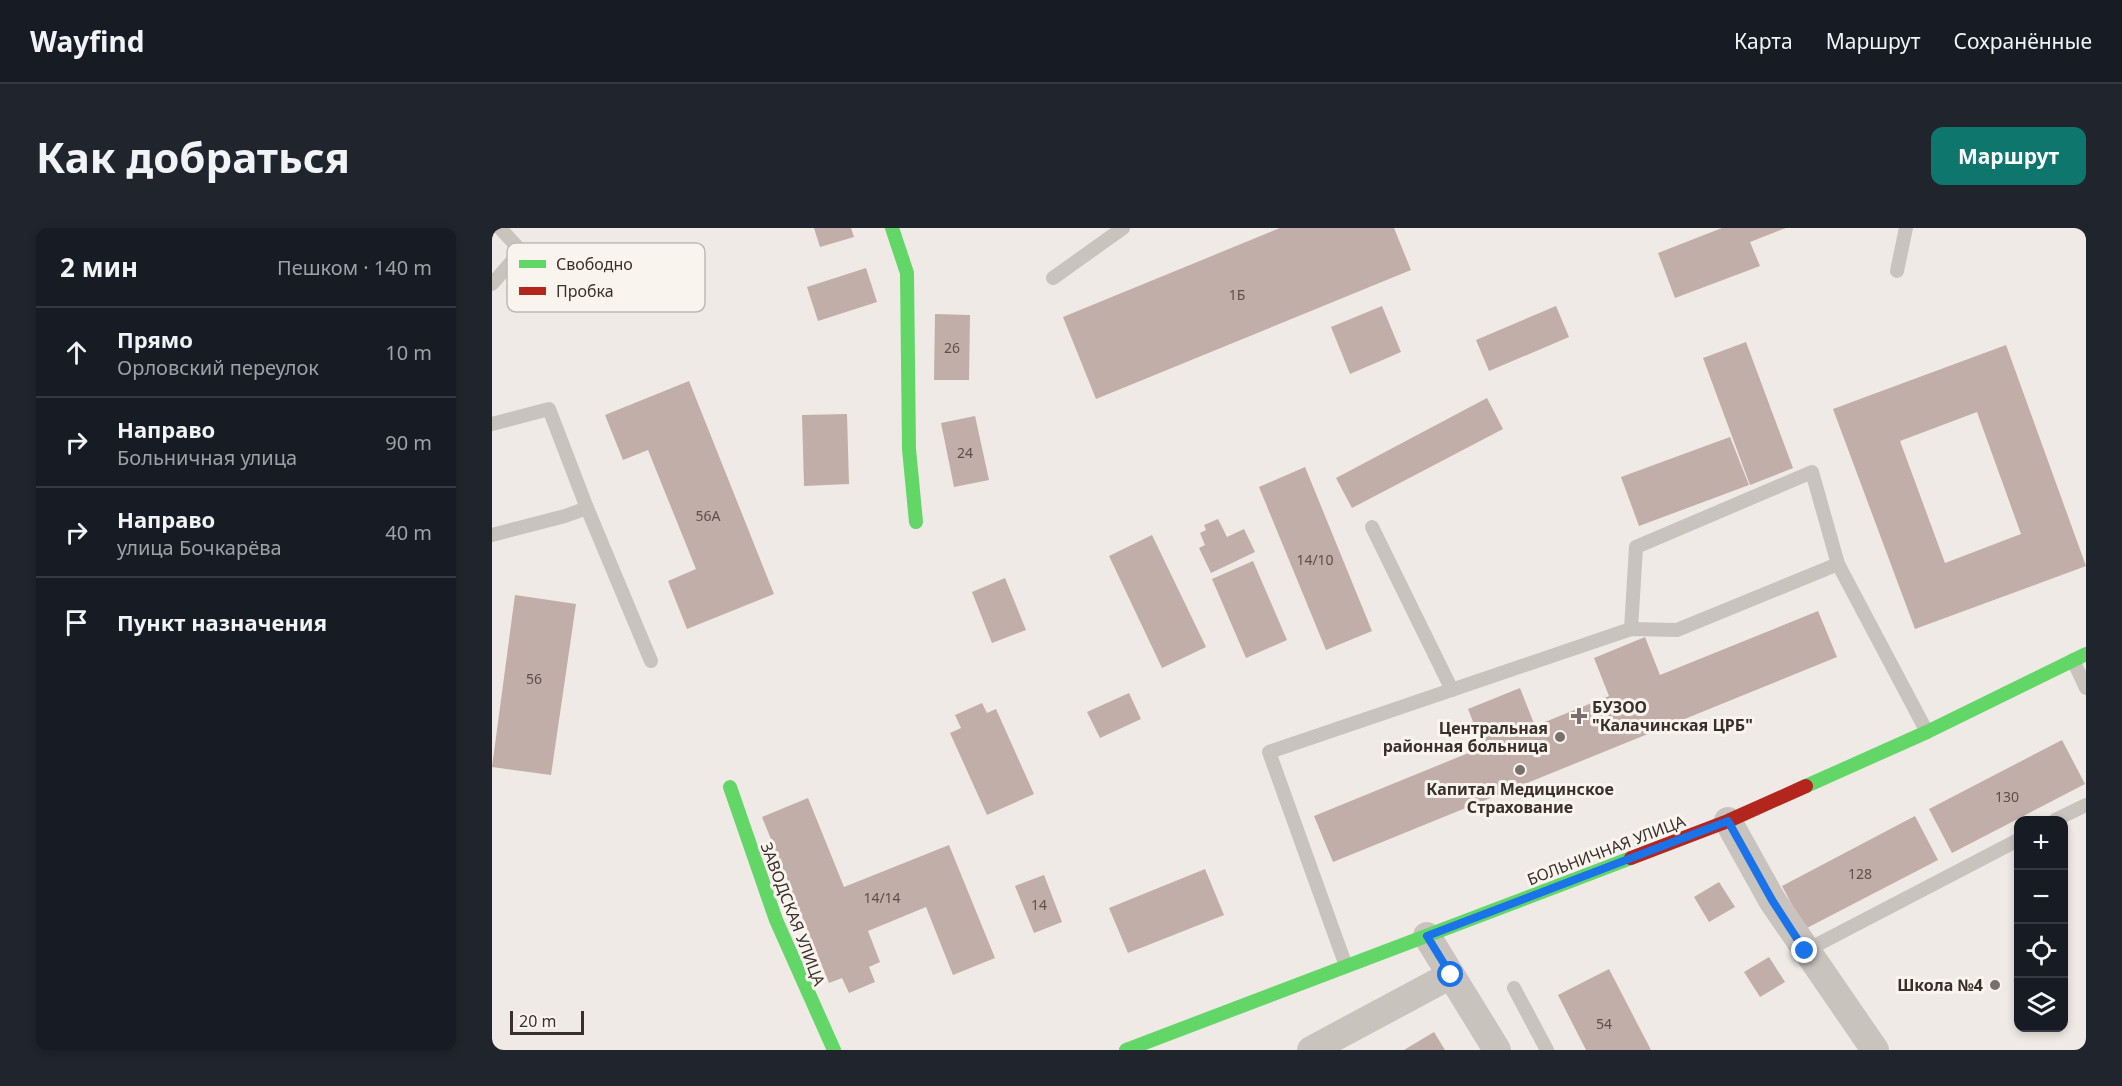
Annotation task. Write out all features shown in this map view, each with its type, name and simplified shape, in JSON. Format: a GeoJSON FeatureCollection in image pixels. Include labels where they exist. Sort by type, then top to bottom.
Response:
{"type":"FeatureCollection","features":[{"type":"Feature","properties":{"kind":"street"},"geometry":{"type":"LineString","coordinates":[[892,228],[907,273],[909,449],[916,522]]}},
{"type":"Feature","properties":{"kind":"street","name":"БОЛЬНИЧНАЯ УЛИЦА"},"geometry":{"type":"LineString","coordinates":[[1126,1050],[1728,821],[1927,732],[2080,657]]}},
{"type":"Feature","properties":{"kind":"street","name":"ЗАВОДСКАЯ УЛИЦА"},"geometry":{"type":"LineString","coordinates":[[730,787],[765,894],[814,1010],[834,1050]]}},
{"type":"Feature","properties":{"kind":"street"},"geometry":{"type":"LineString","coordinates":[[1728,821],[1772,900],[1875,1050]]}},
{"type":"Feature","properties":{"kind":"street"},"geometry":{"type":"LineString","coordinates":[[1427,936],[1497,1050]]}},
{"type":"Feature","properties":{"kind":"street"},"geometry":{"type":"LineString","coordinates":[[1311,1050],[1451,975]]}},
{"type":"Feature","properties":{"kind":"lane"},"geometry":{"type":"LineString","coordinates":[[500,228],[514,243]]}},
{"type":"Feature","properties":{"kind":"lane"},"geometry":{"type":"LineString","coordinates":[[1053,278],[1124,228]]}},
{"type":"Feature","properties":{"kind":"lane"},"geometry":{"type":"LineString","coordinates":[[1897,271],[1906,228]]}},
{"type":"Feature","properties":{"kind":"lane"},"geometry":{"type":"LineString","coordinates":[[492,284],[507,267]]}},
{"type":"Feature","properties":{"kind":"lane"},"geometry":{"type":"LineString","coordinates":[[492,424],[549,408],[587,508],[651,661]]}},
{"type":"Feature","properties":{"kind":"lane"},"geometry":{"type":"LineString","coordinates":[[1632,628],[1636,547],[1812,472],[1838,564],[1927,732]]}},
{"type":"Feature","properties":{"kind":"lane"},"geometry":{"type":"LineString","coordinates":[[492,535],[587,508]]}},
{"type":"Feature","properties":{"kind":"lane"},"geometry":{"type":"LineString","coordinates":[[1372,527],[1452,690]]}},
{"type":"Feature","properties":{"kind":"lane"},"geometry":{"type":"LineString","coordinates":[[1346,966],[1269,752],[1632,628],[1677,630],[1838,564]]}},
{"type":"Feature","properties":{"kind":"lane"},"geometry":{"type":"LineString","coordinates":[[2080,657],[2086,688]]}},
{"type":"Feature","properties":{"kind":"lane"},"geometry":{"type":"LineString","coordinates":[[2063,816],[2086,805]]}},
{"type":"Feature","properties":{"kind":"lane"},"geometry":{"type":"LineString","coordinates":[[1805,951],[2014,843]]}},
{"type":"Feature","properties":{"kind":"lane"},"geometry":{"type":"LineString","coordinates":[[1514,988],[1547,1050]]}},
{"type":"Feature","properties":{"kind":"building"},"geometry":{"type":"Polygon","coordinates":[[[814,228],[851,228],[854,237],[820,247],[814,228]]]}},
{"type":"Feature","properties":{"kind":"building"},"geometry":{"type":"Polygon","coordinates":[[[1280,228],[1394,228],[1411,270],[1096,399],[1063,317],[1280,228]]]}},
{"type":"Feature","properties":{"kind":"building"},"geometry":{"type":"Polygon","coordinates":[[[1722,228],[1786,228],[1750,242],[1760,266],[1675,298],[1658,253],[1722,228]]]}},
{"type":"Feature","properties":{"kind":"building"},"geometry":{"type":"Polygon","coordinates":[[[866,268],[877,302],[818,321],[807,287],[866,268]]]}},
{"type":"Feature","properties":{"kind":"building"},"geometry":{"type":"Polygon","coordinates":[[[1382,306],[1401,352],[1350,374],[1331,327],[1382,306]]]}},
{"type":"Feature","properties":{"kind":"building"},"geometry":{"type":"Polygon","coordinates":[[[1556,306],[1569,337],[1489,371],[1476,340],[1556,306]]]}},
{"type":"Feature","properties":{"kind":"building"},"geometry":{"type":"Polygon","coordinates":[[[935,314],[970,315],[969,380],[934,380],[935,314]]]}},
{"type":"Feature","properties":{"kind":"building"},"geometry":{"type":"Polygon","coordinates":[[[1746,342],[1793,468],[1750,485],[1703,358],[1746,342]]]}},
{"type":"Feature","properties":{"kind":"building"},"geometry":{"type":"Polygon","coordinates":[[[2006,345],[2086,566],[1915,629],[1833,409],[2006,345]],[[1977,412],[1900,441],[1945,563],[2021,534],[1977,412]]]}},
{"type":"Feature","properties":{"kind":"building"},"geometry":{"type":"Polygon","coordinates":[[[689,381],[774,594],[687,629],[668,581],[696,569],[648,450],[623,460],[605,415],[689,381]]]}},
{"type":"Feature","properties":{"kind":"building"},"geometry":{"type":"Polygon","coordinates":[[[1487,398],[1503,429],[1352,508],[1336,478],[1487,398]]]}},
{"type":"Feature","properties":{"kind":"building"},"geometry":{"type":"Polygon","coordinates":[[[847,414],[849,484],[804,486],[802,415],[847,414]]]}},
{"type":"Feature","properties":{"kind":"building"},"geometry":{"type":"Polygon","coordinates":[[[975,416],[989,480],[954,487],[941,423],[975,416]]]}},
{"type":"Feature","properties":{"kind":"building"},"geometry":{"type":"Polygon","coordinates":[[[1730,437],[1749,485],[1639,526],[1621,477],[1730,437]]]}},
{"type":"Feature","properties":{"kind":"building"},"geometry":{"type":"Polygon","coordinates":[[[1305,467],[1372,631],[1326,650],[1259,487],[1305,467]]]}},
{"type":"Feature","properties":{"kind":"building"},"geometry":{"type":"Polygon","coordinates":[[[1218,519],[1227,537],[1244,529],[1255,552],[1211,573],[1199,548],[1205,545],[1200,533],[1206,530],[1204,525],[1218,519]]]}},
{"type":"Feature","properties":{"kind":"building"},"geometry":{"type":"Polygon","coordinates":[[[1152,535],[1206,647],[1162,668],[1109,556],[1152,535]]]}},
{"type":"Feature","properties":{"kind":"building"},"geometry":{"type":"Polygon","coordinates":[[[1253,561],[1287,640],[1246,658],[1212,579],[1253,561]]]}},
{"type":"Feature","properties":{"kind":"building"},"geometry":{"type":"Polygon","coordinates":[[[1005,578],[1026,630],[992,643],[972,592],[1005,578]]]}},
{"type":"Feature","properties":{"kind":"building"},"geometry":{"type":"Polygon","coordinates":[[[515,595],[576,604],[551,775],[492,767],[515,595]]]}},
{"type":"Feature","properties":{"kind":"building","name":"Центральная районная больница"},"geometry":{"type":"Polygon","coordinates":[[[1818,611],[1837,657],[1333,862],[1314,816],[1483,747],[1468,709],[1520,688],[1535,726],[1609,696],[1594,658],[1645,637],[1660,675],[1818,611]]]}},
{"type":"Feature","properties":{"kind":"building"},"geometry":{"type":"Polygon","coordinates":[[[1129,693],[1141,719],[1100,738],[1087,712],[1129,693]]]}},
{"type":"Feature","properties":{"kind":"building"},"geometry":{"type":"Polygon","coordinates":[[[982,703],[987,713],[996,709],[1034,794],[987,815],[950,733],[961,728],[955,715],[982,703]]]}},
{"type":"Feature","properties":{"kind":"building"},"geometry":{"type":"Polygon","coordinates":[[[2062,740],[2085,784],[2023,816],[2014,816],[2014,821],[1952,853],[1929,809],[2062,740]]]}},
{"type":"Feature","properties":{"kind":"building"},"geometry":{"type":"Polygon","coordinates":[[[808,798],[844,887],[949,845],[995,958],[953,975],[926,907],[868,931],[880,962],[869,967],[875,982],[849,993],[842,978],[829,983],[762,817],[808,798]]]}},
{"type":"Feature","properties":{"kind":"building"},"geometry":{"type":"Polygon","coordinates":[[[1915,816],[1938,860],[1805,929],[1782,886],[1915,816]]]}},
{"type":"Feature","properties":{"kind":"building"},"geometry":{"type":"Polygon","coordinates":[[[1205,869],[1224,915],[1128,953],[1109,908],[1205,869]]]}},
{"type":"Feature","properties":{"kind":"building"},"geometry":{"type":"Polygon","coordinates":[[[1044,875],[1062,922],[1034,933],[1015,886],[1044,875]]]}},
{"type":"Feature","properties":{"kind":"building"},"geometry":{"type":"Polygon","coordinates":[[[1719,882],[1735,907],[1709,922],[1694,897],[1719,882]]]}},
{"type":"Feature","properties":{"kind":"building"},"geometry":{"type":"Polygon","coordinates":[[[1769,957],[1785,982],[1760,997],[1744,972],[1769,957]]]}},
{"type":"Feature","properties":{"kind":"building"},"geometry":{"type":"Polygon","coordinates":[[[1609,969],[1651,1050],[1586,1050],[1558,995],[1609,969]]]}},
{"type":"Feature","properties":{"kind":"building"},"geometry":{"type":"Polygon","coordinates":[[[1434,1032],[1445,1050],[1404,1050],[1434,1032]]]}},
{"type":"Feature","properties":{"kind":"traffic: fast"},"geometry":{"type":"LineString","coordinates":[[892,228],[907,273],[909,449],[916,522]]}},
{"type":"Feature","properties":{"kind":"traffic: fast"},"geometry":{"type":"LineString","coordinates":[[1806,786],[1927,732],[2086,654]]}},
{"type":"Feature","properties":{"kind":"traffic: fast"},"geometry":{"type":"LineString","coordinates":[[730,787],[776,920],[834,1050]]}},
{"type":"Feature","properties":{"kind":"traffic: fast"},"geometry":{"type":"LineString","coordinates":[[1126,1050],[1631,858]]}},
{"type":"Feature","properties":{"kind":"traffic: jam"},"geometry":{"type":"LineString","coordinates":[[1631,858],[1728,821],[1806,786]]}},
{"type":"Feature","properties":{"kind":"place","name":"БУЗОО \"Калачинская ЦРБ\""},"geometry":{"type":"Point","coordinates":[1579,716]}},
{"type":"Feature","properties":{"kind":"place","name":"Центральная районная больница"},"geometry":{"type":"Point","coordinates":[1560,737]}},
{"type":"Feature","properties":{"kind":"place","name":"Капитал Медицинское Страхование"},"geometry":{"type":"Point","coordinates":[1520,770]}},
{"type":"Feature","properties":{"kind":"place","name":"Школа №4"},"geometry":{"type":"Point","coordinates":[1995,985]}},
{"type":"Feature","properties":{"kind":"route"},"geometry":{"type":"LineString","coordinates":[[1451,975],[1427,936],[1728,821],[1772,900],[1805,951]]}}]}
